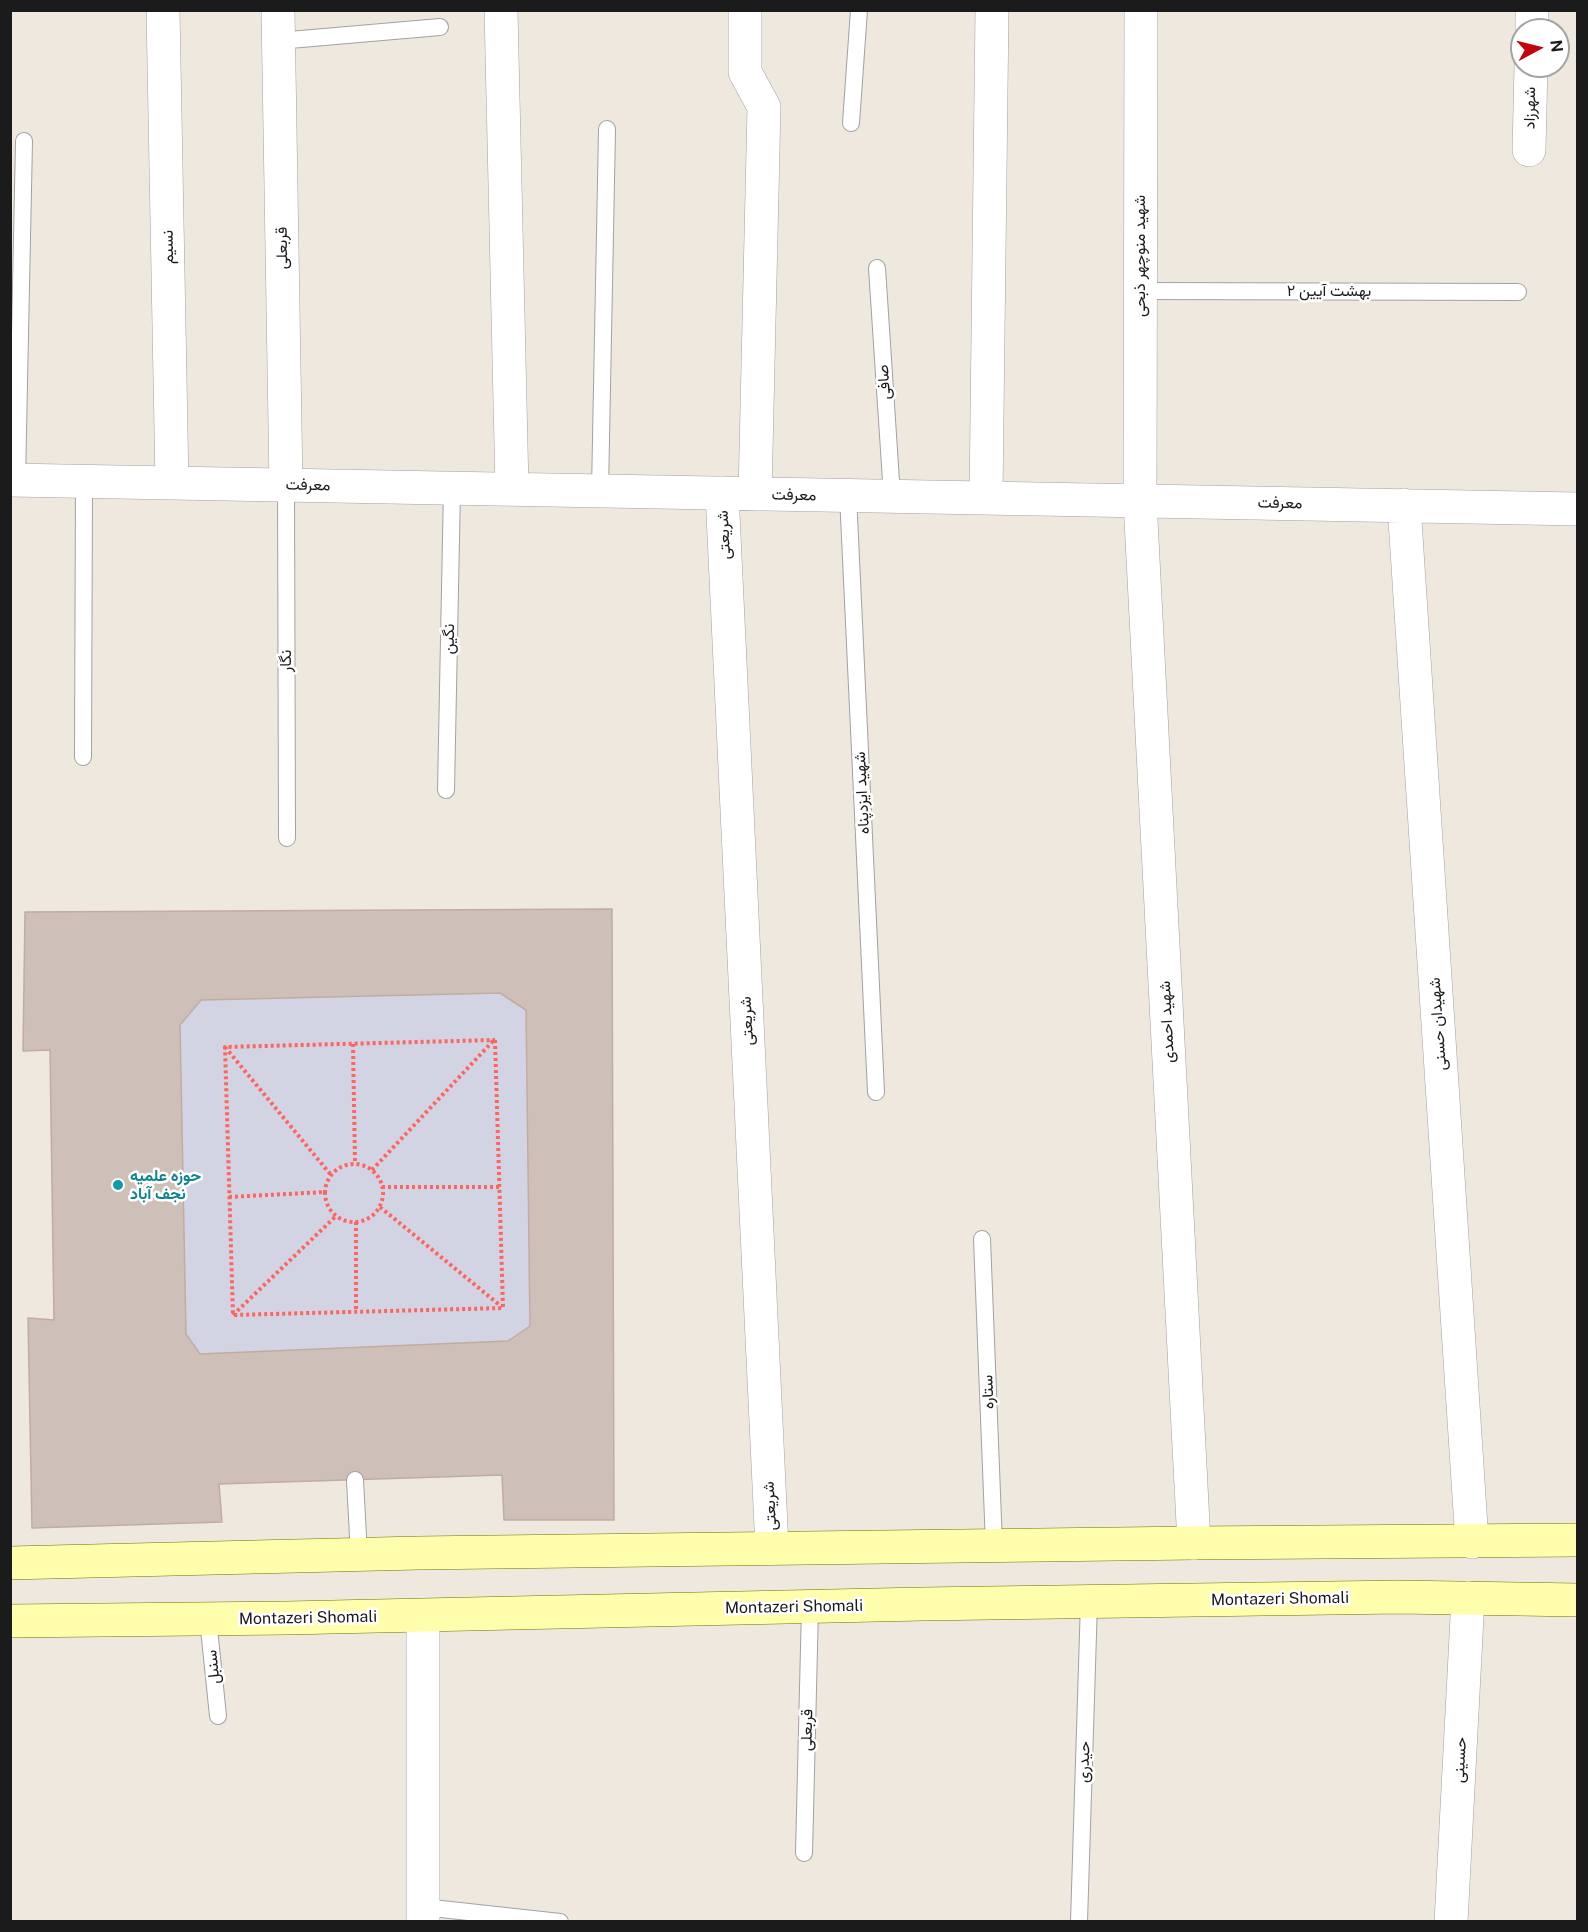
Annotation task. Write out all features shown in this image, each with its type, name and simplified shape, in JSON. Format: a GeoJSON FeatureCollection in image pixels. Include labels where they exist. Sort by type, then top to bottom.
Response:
{"type":"FeatureCollection","features":[{"type":"Feature","properties":{"kind":"main road"},"geometry":{"type":"LineString","coordinates":[[10,1563],[772,1548],[1578,1540]]}},
{"type":"Feature","properties":{"kind":"main road","name":"Montazeri Shomali"},"geometry":{"type":"LineString","coordinates":[[10,1621],[423,1616],[1399,1597],[1578,1600]]}},
{"type":"Feature","properties":{"kind":"street","name":"نسیم"},"geometry":{"type":"LineString","coordinates":[[163,10],[172,483]]}},
{"type":"Feature","properties":{"kind":"street"},"geometry":{"type":"LineString","coordinates":[[501,10],[512,489]]}},
{"type":"Feature","properties":{"kind":"street"},"geometry":{"type":"LineString","coordinates":[[745,10],[745,72],[764,107],[755,494]]}},
{"type":"Feature","properties":{"kind":"street"},"geometry":{"type":"LineString","coordinates":[[986,498],[992,10]]}},
{"type":"Feature","properties":{"kind":"street","name":"شهید منوچهر ذبحی"},"geometry":{"type":"LineString","coordinates":[[1140,501],[1141,10]]}},
{"type":"Feature","properties":{"kind":"street","name":"قربعلی"},"geometry":{"type":"LineString","coordinates":[[278,26],[286,485]]}},
{"type":"Feature","properties":{"kind":"street","name":"شهرزاد"},"geometry":{"type":"LineString","coordinates":[[1529,150],[1531,78]]}},
{"type":"Feature","properties":{"kind":"street","name":"معرفت"},"geometry":{"type":"LineString","coordinates":[[14,480],[1578,509]]}},
{"type":"Feature","properties":{"kind":"street","name":"شریعتی"},"geometry":{"type":"LineString","coordinates":[[722,493],[772,1548]]}},
{"type":"Feature","properties":{"kind":"street","name":"شهید احمدی"},"geometry":{"type":"LineString","coordinates":[[1140,501],[1194,1543]]}},
{"type":"Feature","properties":{"kind":"street","name":"شهیدان حسنی"},"geometry":{"type":"LineString","coordinates":[[1404,506],[1472,1542]]}},
{"type":"Feature","properties":{"kind":"street","name":"حسینی"},"geometry":{"type":"LineString","coordinates":[[1451,1922],[1468,1598]]}},
{"type":"Feature","properties":{"kind":"street"},"geometry":{"type":"LineString","coordinates":[[423,1616],[423,1914]]}},
{"type":"Feature","properties":{"kind":"lane"},"geometry":{"type":"LineString","coordinates":[[851,123],[859,10]]}},
{"type":"Feature","properties":{"kind":"lane"},"geometry":{"type":"LineString","coordinates":[[278,26],[440,27]]}},
{"type":"Feature","properties":{"kind":"lane"},"geometry":{"type":"LineString","coordinates":[[600,491],[607,129]]}},
{"type":"Feature","properties":{"kind":"lane"},"geometry":{"type":"LineString","coordinates":[[14,480],[24,141]]}},
{"type":"Feature","properties":{"kind":"lane","name":"صافی"},"geometry":{"type":"LineString","coordinates":[[877,268],[892,496]]}},
{"type":"Feature","properties":{"kind":"lane","name":"بهشت آیین ۲"},"geometry":{"type":"LineString","coordinates":[[1140,291],[1518,292]]}},
{"type":"Feature","properties":{"kind":"lane"},"geometry":{"type":"LineString","coordinates":[[83,757],[84,482]]}},
{"type":"Feature","properties":{"kind":"lane","name":"نگار"},"geometry":{"type":"LineString","coordinates":[[286,485],[287,838]]}},
{"type":"Feature","properties":{"kind":"lane","name":"نگین"},"geometry":{"type":"LineString","coordinates":[[446,790],[452,488]]}},
{"type":"Feature","properties":{"kind":"lane","name":"شهید ایزدپناه"},"geometry":{"type":"LineString","coordinates":[[848,495],[876,1092]]}},
{"type":"Feature","properties":{"kind":"lane","name":"ستاره"},"geometry":{"type":"LineString","coordinates":[[982,1239],[994,1545]]}},
{"type":"Feature","properties":{"kind":"lane"},"geometry":{"type":"LineString","coordinates":[[355,1480],[359,1555]]}},
{"type":"Feature","properties":{"kind":"lane","name":"حیدری"},"geometry":{"type":"LineString","coordinates":[[1079,1922],[1089,1602]]}},
{"type":"Feature","properties":{"kind":"lane","name":"قربعلی"},"geometry":{"type":"LineString","coordinates":[[804,1853],[810,1607]]}},
{"type":"Feature","properties":{"kind":"lane","name":"سنبل"},"geometry":{"type":"LineString","coordinates":[[208,1619],[218,1716]]}},
{"type":"Feature","properties":{"kind":"lane"},"geometry":{"type":"LineString","coordinates":[[423,1914],[560,1922]]}},
{"type":"Feature","properties":{"kind":"path"},"geometry":{"type":"LineString","coordinates":[[225,1047],[495,1040]]}},
{"type":"Feature","properties":{"kind":"path"},"geometry":{"type":"LineString","coordinates":[[372,1170],[495,1040]]}},
{"type":"Feature","properties":{"kind":"path"},"geometry":{"type":"LineString","coordinates":[[495,1040],[503,1308]]}},
{"type":"Feature","properties":{"kind":"path"},"geometry":{"type":"LineString","coordinates":[[352,1044],[355,1164]]}},
{"type":"Feature","properties":{"kind":"path"},"geometry":{"type":"LineString","coordinates":[[225,1047],[331,1175]]}},
{"type":"Feature","properties":{"kind":"path"},"geometry":{"type":"LineString","coordinates":[[225,1047],[233,1315]]}},
{"type":"Feature","properties":{"kind":"path"},"geometry":{"type":"LineString","coordinates":[[355,1164],[372,1170],[382,1187],[383,1197],[374,1215],[356,1222],[346,1221],[336,1216],[330,1210],[326,1192],[331,1175],[346,1165],[355,1164]]}},
{"type":"Feature","properties":{"kind":"path"},"geometry":{"type":"LineString","coordinates":[[382,1187],[499,1187]]}},
{"type":"Feature","properties":{"kind":"path"},"geometry":{"type":"LineString","coordinates":[[230,1197],[326,1192]]}},
{"type":"Feature","properties":{"kind":"path"},"geometry":{"type":"LineString","coordinates":[[380,1207],[503,1308]]}},
{"type":"Feature","properties":{"kind":"path"},"geometry":{"type":"LineString","coordinates":[[233,1315],[336,1216]]}},
{"type":"Feature","properties":{"kind":"path"},"geometry":{"type":"LineString","coordinates":[[356,1222],[356,1311]]}},
{"type":"Feature","properties":{"kind":"path"},"geometry":{"type":"LineString","coordinates":[[233,1315],[503,1308]]}},
{"type":"Feature","properties":{"kind":"shaded area"},"geometry":{"type":"Polygon","coordinates":[[[500,993],[526,1010],[530,1326],[508,1341],[200,1354],[186,1334],[180,1025],[201,1000],[500,993]]]}},
{"type":"Feature","properties":{"kind":"building","name":"حوزه علمیه نجف آباد"},"geometry":{"type":"Polygon","coordinates":[[[612,909],[614,1520],[504,1520],[502,1475],[219,1484],[222,1522],[32,1528],[28,1318],[54,1320],[50,1050],[23,1051],[25,912],[612,909]],[[500,993],[201,1000],[180,1025],[186,1334],[200,1354],[508,1341],[530,1326],[526,1010],[500,993]]]}},
{"type":"Feature","properties":{"kind":"place","name":"حوزه علمیه نجف آباد"},"geometry":{"type":"Point","coordinates":[118,1185]}}]}
